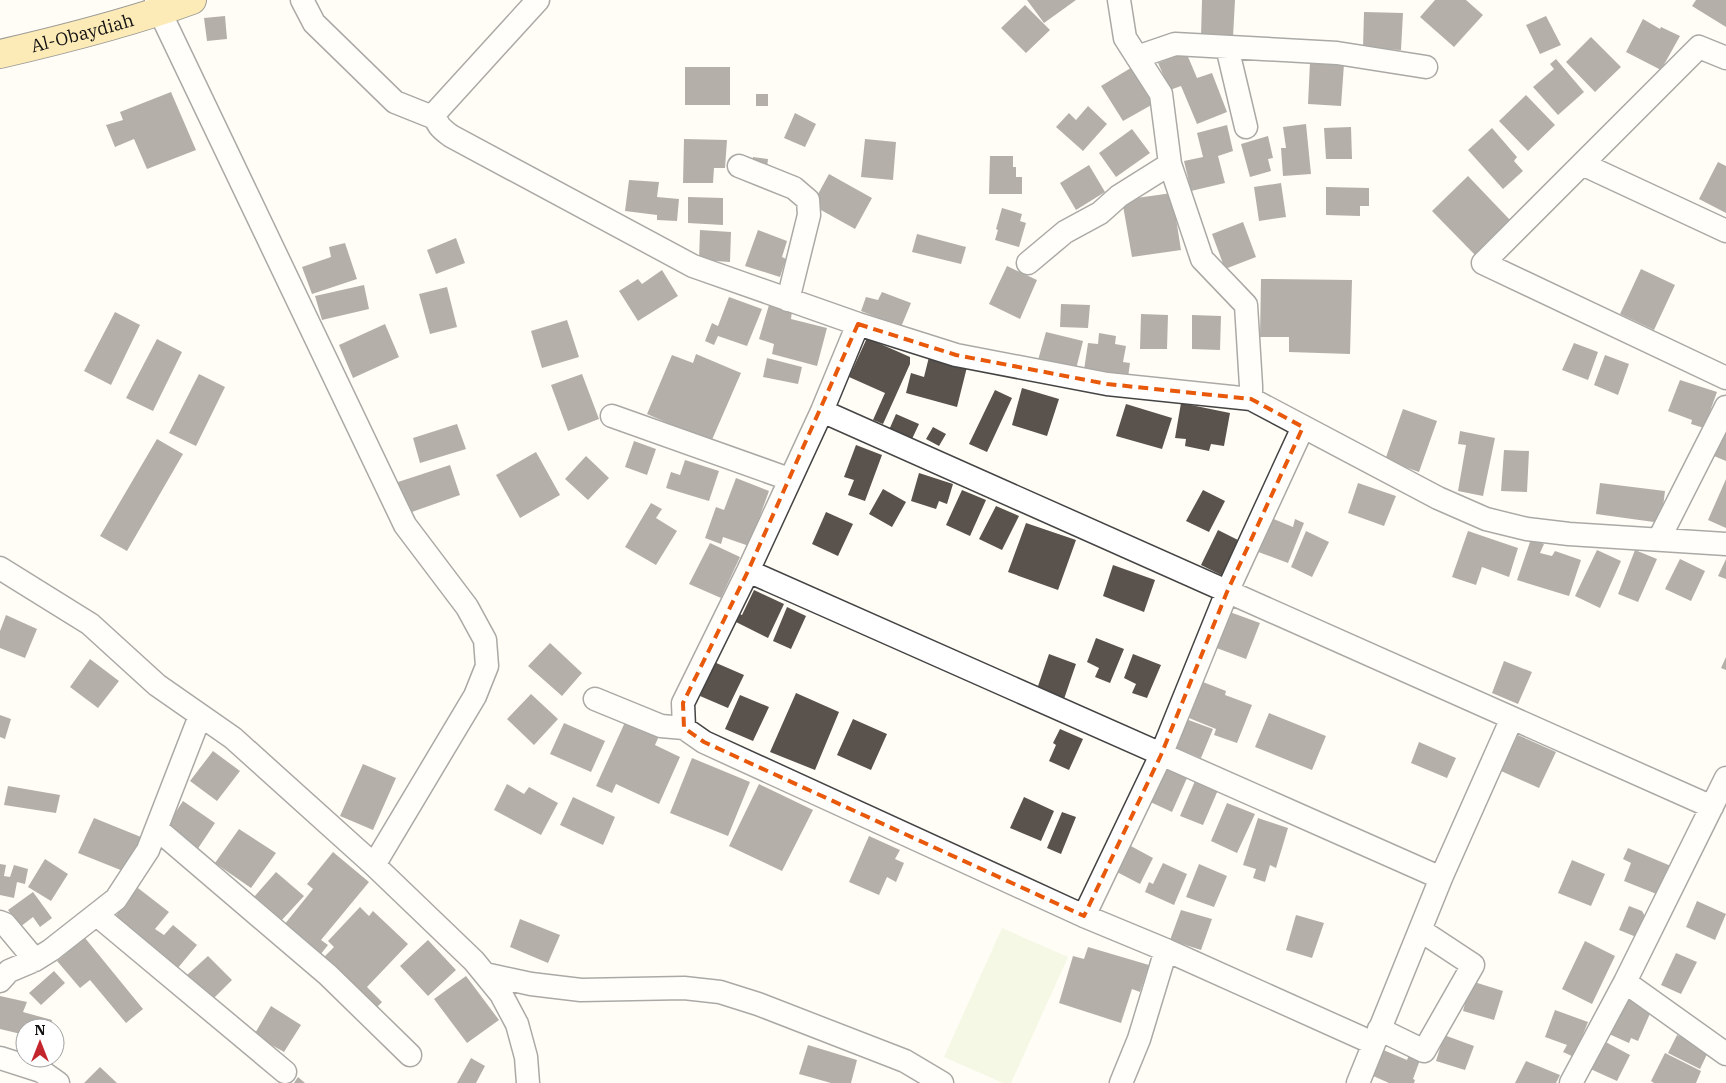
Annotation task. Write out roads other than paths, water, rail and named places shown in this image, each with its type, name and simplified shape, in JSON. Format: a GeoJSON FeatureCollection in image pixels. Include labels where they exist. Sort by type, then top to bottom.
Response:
{"type":"FeatureCollection","features":[{"type":"Feature","properties":{"kind":"main road","name":"Al-Obaydiah"},"geometry":{"type":"LineString","coordinates":[[0,54],[80,36],[158,6],[192,0]]}},
{"type":"Feature","properties":{"kind":"street"},"geometry":{"type":"LineString","coordinates":[[302,0],[314,23],[396,102],[435,118]]}},
{"type":"Feature","properties":{"kind":"street"},"geometry":{"type":"LineString","coordinates":[[538,0],[436,112],[435,118],[440,127],[451,136],[693,266],[858,324],[956,355],[1107,384],[1251,398],[1438,498],[1486,519],[1528,529],[1569,534],[1726,544]]}},
{"type":"Feature","properties":{"kind":"street"},"geometry":{"type":"LineString","coordinates":[[1119,0],[1125,38],[1161,94],[1170,164],[1202,259],[1246,305],[1252,386],[1251,398]]}},
{"type":"Feature","properties":{"kind":"street"},"geometry":{"type":"LineString","coordinates":[[158,6],[405,525],[467,607],[485,640],[487,666],[475,696],[374,865]]}},
{"type":"Feature","properties":{"kind":"street"},"geometry":{"type":"LineString","coordinates":[[1137,57],[1175,44],[1337,53],[1426,67]]}},
{"type":"Feature","properties":{"kind":"street"},"geometry":{"type":"LineString","coordinates":[[1227,47],[1246,127]]}},
{"type":"Feature","properties":{"kind":"street"},"geometry":{"type":"LineString","coordinates":[[1726,58],[1699,47],[1483,263],[1726,378]]}},
{"type":"Feature","properties":{"kind":"street"},"geometry":{"type":"LineString","coordinates":[[1028,263],[1065,232],[1100,213],[1118,196],[1170,164]]}},
{"type":"Feature","properties":{"kind":"street"},"geometry":{"type":"LineString","coordinates":[[1582,164],[1726,231]]}},
{"type":"Feature","properties":{"kind":"street"},"geometry":{"type":"LineString","coordinates":[[739,166],[794,188],[808,200],[809,215],[788,300]]}},
{"type":"Feature","properties":{"kind":"street"},"geometry":{"type":"LineString","coordinates":[[684,728],[683,703],[748,571],[822,412],[858,324]]}},
{"type":"Feature","properties":{"kind":"street"},"geometry":{"type":"LineString","coordinates":[[1660,539],[1726,407]]}},
{"type":"Feature","properties":{"kind":"street"},"geometry":{"type":"LineString","coordinates":[[822,412],[1712,807]]}},
{"type":"Feature","properties":{"kind":"street"},"geometry":{"type":"LineString","coordinates":[[612,416],[790,479]]}},
{"type":"Feature","properties":{"kind":"street"},"geometry":{"type":"LineString","coordinates":[[1084,916],[1161,755],[1227,592],[1303,427]]}},
{"type":"Feature","properties":{"kind":"street"},"geometry":{"type":"LineString","coordinates":[[0,568],[90,624],[157,685],[233,738],[374,865],[474,961],[501,994],[517,1024],[526,1057],[528,1083]]}},
{"type":"Feature","properties":{"kind":"street"},"geometry":{"type":"LineString","coordinates":[[748,571],[1441,878]]}},
{"type":"Feature","properties":{"kind":"street"},"geometry":{"type":"LineString","coordinates":[[595,699],[661,726],[684,728],[704,742],[1084,916],[1376,1036],[1424,1050],[1473,965],[1420,930]]}},
{"type":"Feature","properties":{"kind":"street"},"geometry":{"type":"LineString","coordinates":[[0,980],[9,971],[35,960],[116,899],[134,875],[148,850],[200,716]]}},
{"type":"Feature","properties":{"kind":"street"},"geometry":{"type":"LineString","coordinates":[[1358,1083],[1441,878],[1512,718]]}},
{"type":"Feature","properties":{"kind":"street"},"geometry":{"type":"LineString","coordinates":[[1571,1083],[1625,982],[1726,778]]}},
{"type":"Feature","properties":{"kind":"street"},"geometry":{"type":"LineString","coordinates":[[156,829],[328,975],[410,1055]]}},
{"type":"Feature","properties":{"kind":"street"},"geometry":{"type":"LineString","coordinates":[[97,915],[285,1072]]}},
{"type":"Feature","properties":{"kind":"street"},"geometry":{"type":"LineString","coordinates":[[0,922],[5,924],[35,960]]}},
{"type":"Feature","properties":{"kind":"street"},"geometry":{"type":"LineString","coordinates":[[1121,1083],[1139,1039],[1166,950]]}},
{"type":"Feature","properties":{"kind":"street"},"geometry":{"type":"LineString","coordinates":[[485,974],[531,984],[581,990],[684,988],[720,992],[758,1004],[905,1060],[942,1083]]}},
{"type":"Feature","properties":{"kind":"street"},"geometry":{"type":"LineString","coordinates":[[1625,982],[1726,1054]]}},
{"type":"Feature","properties":{"kind":"street"},"geometry":{"type":"LineString","coordinates":[[0,1058],[42,1071],[58,1083]]}}]}
